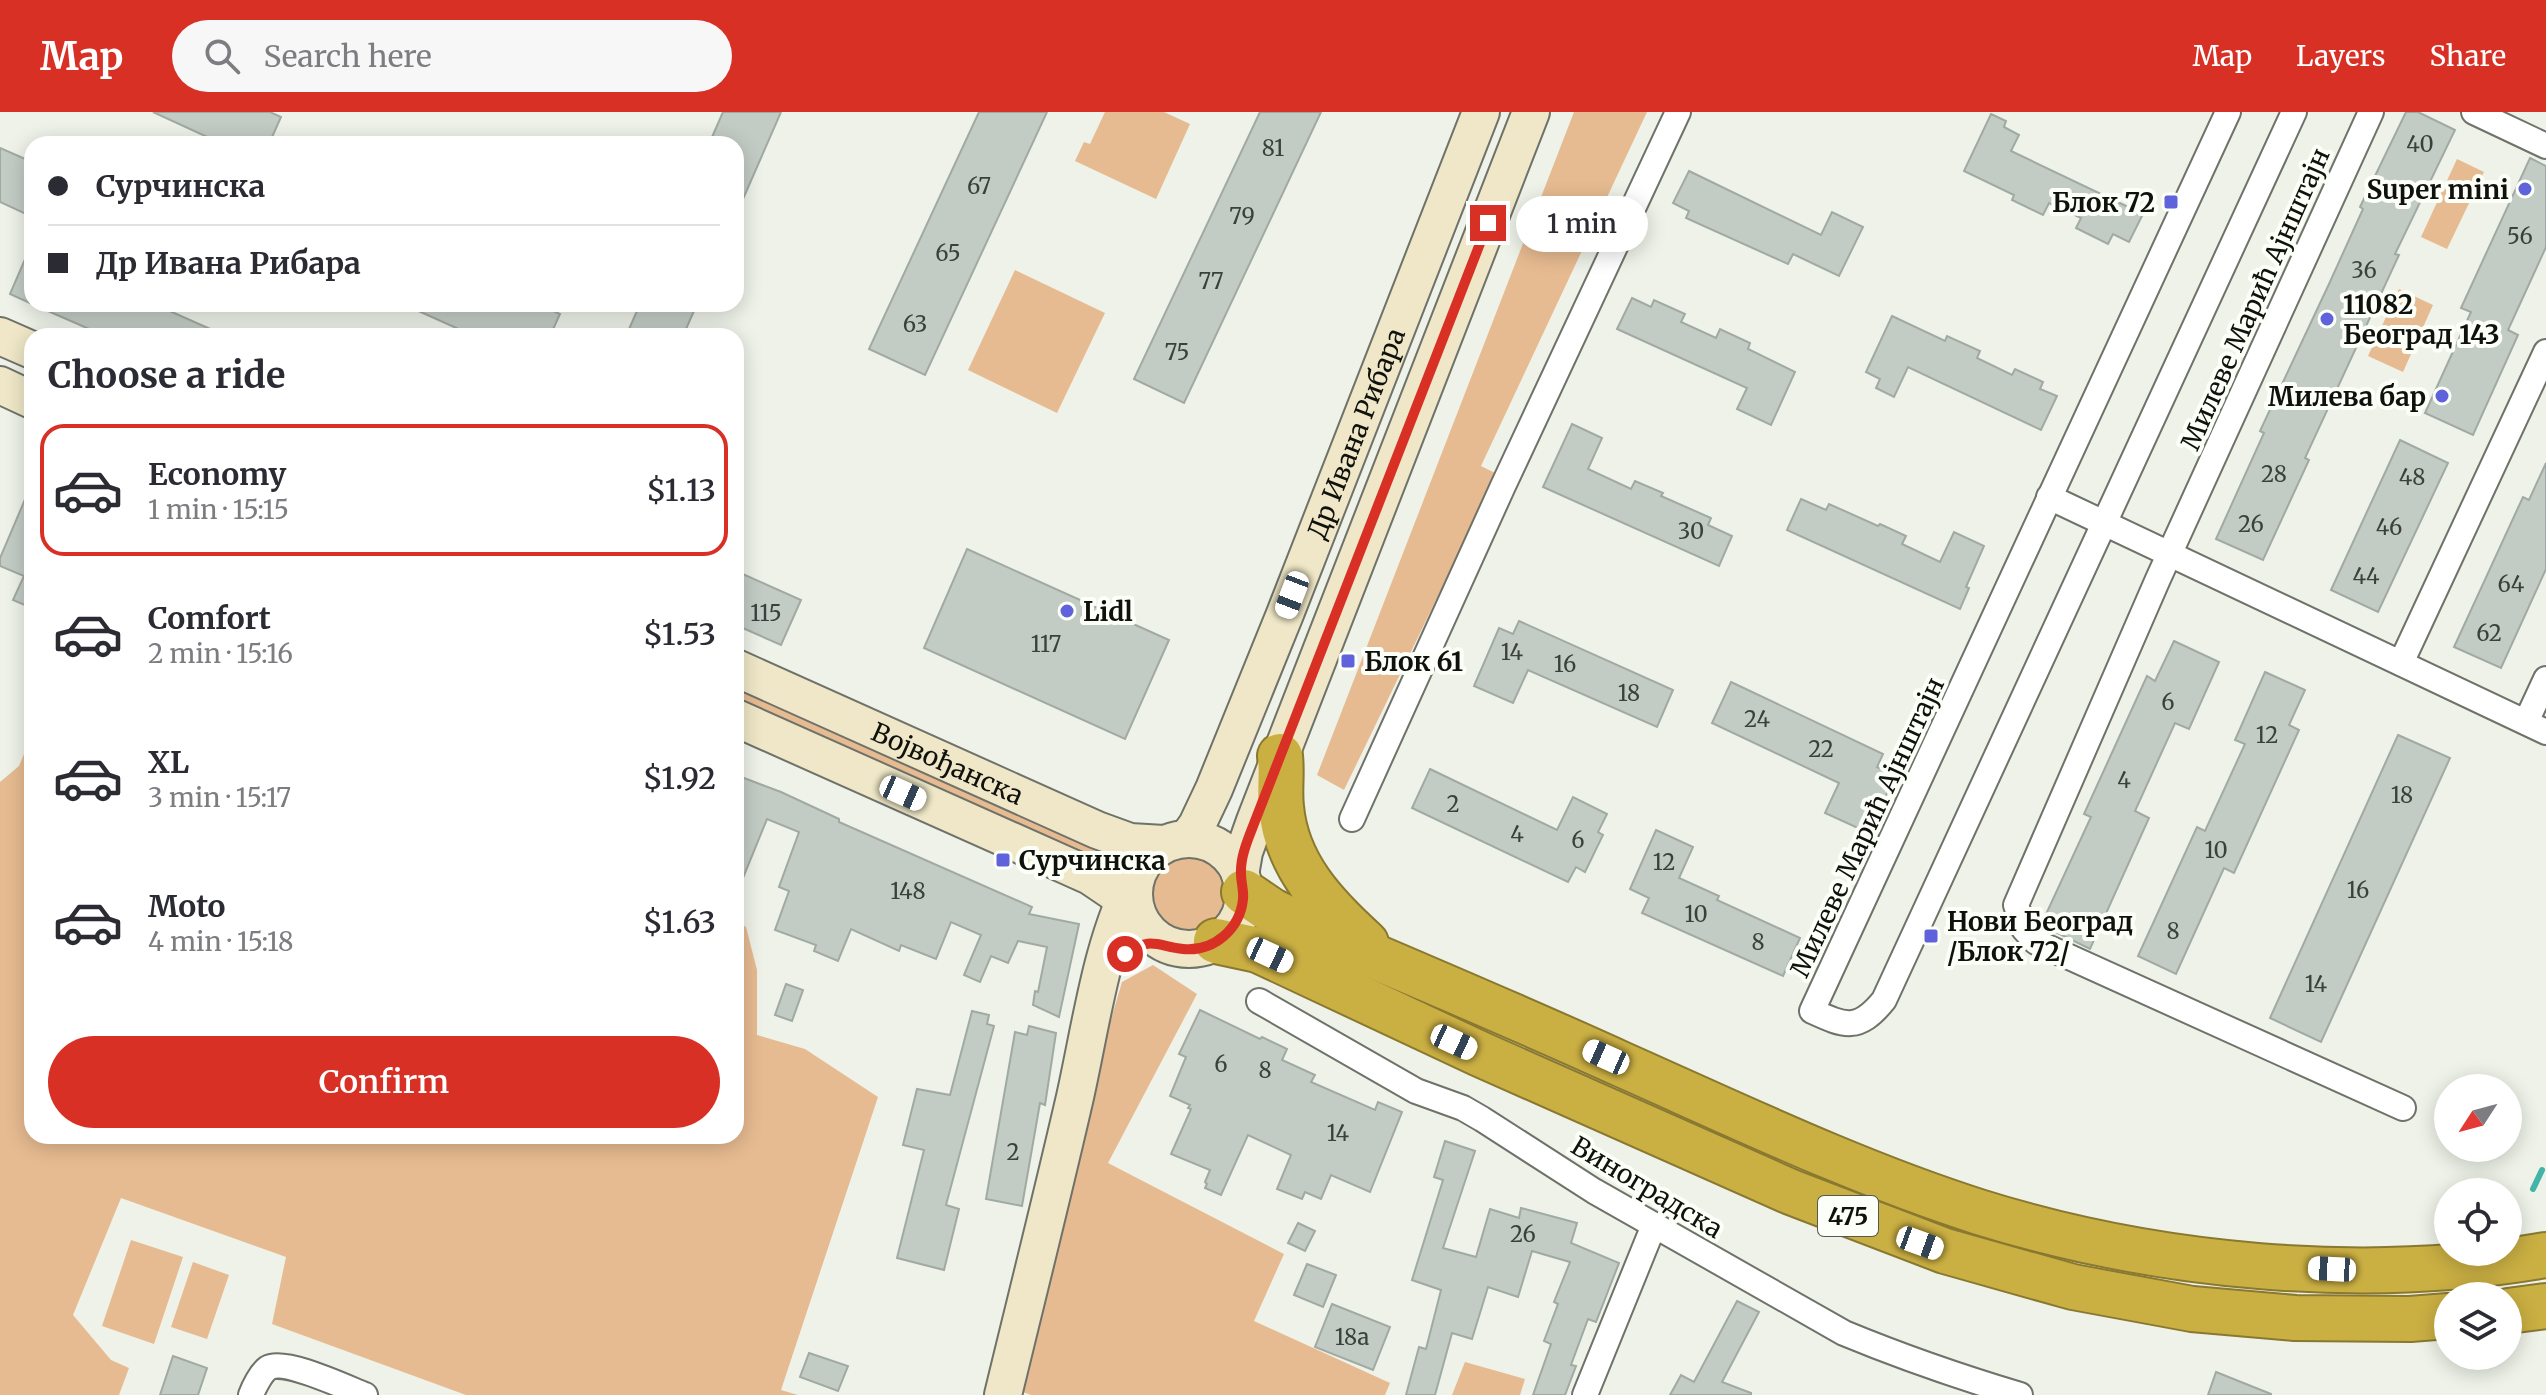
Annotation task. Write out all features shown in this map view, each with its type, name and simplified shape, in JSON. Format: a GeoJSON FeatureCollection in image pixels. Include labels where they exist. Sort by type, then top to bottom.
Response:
{"type":"FeatureCollection","features":[{"type":"Feature","properties":{"kind":"highway"},"geometry":{"type":"LineString","coordinates":[[1280,756],[1281,807],[1293,855],[1309,882],[1336,915],[1389,963]]}},
{"type":"Feature","properties":{"kind":"highway","name":"475"},"geometry":{"type":"LineString","coordinates":[[1242,883],[1272,911],[1825,1154],[1982,1213],[2087,1241],[2204,1261],[2407,1270],[2477,1265],[2546,1255]]}},
{"type":"Feature","properties":{"kind":"highway","name":"475"},"geometry":{"type":"LineString","coordinates":[[1216,941],[1258,950],[1480,1054],[1764,1180],[1871,1225],[1945,1251],[2073,1287],[2192,1309],[2295,1318],[2434,1317]]}},
{"type":"Feature","properties":{"kind":"highway"},"geometry":{"type":"LineString","coordinates":[[2522,1309],[2546,1306]]}},
{"type":"Feature","properties":{"kind":"main road","name":"Др Ивана Рибара"},"geometry":{"type":"LineString","coordinates":[[1176,841],[1197,825],[1214,789],[1481,112]]}},
{"type":"Feature","properties":{"kind":"main road","name":"Др Ивана Рибара"},"geometry":{"type":"LineString","coordinates":[[1242,883],[1244,852],[1531,112]]}},
{"type":"Feature","properties":{"kind":"main road"},"geometry":{"type":"LineString","coordinates":[[0,336],[24,346]]}},
{"type":"Feature","properties":{"kind":"main road"},"geometry":{"type":"LineString","coordinates":[[0,385],[24,396]]}},
{"type":"Feature","properties":{"kind":"main road","name":"Војвођанска"},"geometry":{"type":"LineString","coordinates":[[744,672],[1097,830],[1130,842],[1176,841]]}},
{"type":"Feature","properties":{"kind":"main road","name":"Војвођанска"},"geometry":{"type":"LineString","coordinates":[[744,722],[1132,895]]}},
{"type":"Feature","properties":{"kind":"main road"},"geometry":{"type":"LineString","coordinates":[[1003,1395],[1104,961],[1132,895],[1151,854],[1176,841],[1204,841],[1220,848],[1232,860],[1242,883],[1237,919],[1225,936],[1190,949],[1162,942],[1145,928],[1132,895]]}},
{"type":"Feature","properties":{"kind":"main road"},"geometry":{"type":"LineString","coordinates":[[1056,861],[1087,899],[1104,961]]}},
{"type":"Feature","properties":{"kind":"main road"},"geometry":{"type":"LineString","coordinates":[[1104,961],[1134,948],[1162,942]]}},
{"type":"Feature","properties":{"kind":"street"},"geometry":{"type":"LineString","coordinates":[[1352,819],[1678,112]]}},
{"type":"Feature","properties":{"kind":"street","name":"Милеве Марић Ајнштајн"},"geometry":{"type":"LineString","coordinates":[[2228,112],[1812,1011],[1841,1024],[1866,1019],[1884,1000],[2294,112]]}},
{"type":"Feature","properties":{"kind":"street","name":"Милеве Марић Ајнштајн"},"geometry":{"type":"LineString","coordinates":[[2371,112],[2170,553],[2016,905],[2024,929],[2036,942],[2403,1108]]}},
{"type":"Feature","properties":{"kind":"street"},"geometry":{"type":"LineString","coordinates":[[2474,112],[2546,146]]}},
{"type":"Feature","properties":{"kind":"street"},"geometry":{"type":"LineString","coordinates":[[2401,663],[2546,352]]}},
{"type":"Feature","properties":{"kind":"street"},"geometry":{"type":"LineString","coordinates":[[2049,497],[2536,727],[2546,679]]}},
{"type":"Feature","properties":{"kind":"street","name":"Виноградска"},"geometry":{"type":"LineString","coordinates":[[1259,1001],[1416,1091],[1463,1108],[1594,1191],[1844,1333],[1952,1375],[2020,1395]]}},
{"type":"Feature","properties":{"kind":"street"},"geometry":{"type":"LineString","coordinates":[[1585,1395],[1654,1225]]}},
{"type":"Feature","properties":{"kind":"street"},"geometry":{"type":"LineString","coordinates":[[251,1395],[267,1369],[278,1365],[300,1370],[365,1395]]}},
{"type":"Feature","properties":{"kind":"shaded area"},"geometry":{"type":"Polygon","coordinates":[[[1105,112],[1164,112],[1190,124],[1156,199],[1075,161],[1084,142],[1090,144],[1105,112]]]}},
{"type":"Feature","properties":{"kind":"shaded area"},"geometry":{"type":"Polygon","coordinates":[[[1574,112],[1647,112],[1481,466],[1497,474],[1344,790],[1317,775],[1574,112]]]}},
{"type":"Feature","properties":{"kind":"shaded area"},"geometry":{"type":"Polygon","coordinates":[[[2457,159],[2484,172],[2447,249],[2421,237],[2457,159]]]}},
{"type":"Feature","properties":{"kind":"shaded area"},"geometry":{"type":"Polygon","coordinates":[[[1015,270],[1105,313],[1057,413],[968,370],[1015,270]]]}},
{"type":"Feature","properties":{"kind":"shaded area"},"geometry":{"type":"Polygon","coordinates":[[[2399,289],[2433,305],[2403,372],[2368,356],[2399,289]]]}},
{"type":"Feature","properties":{"kind":"shaded area"},"geometry":{"type":"Polygon","coordinates":[[[744,692],[1130,859],[1120,882],[744,704],[744,692]]]}},
{"type":"Feature","properties":{"kind":"shaded area"},"geometry":{"type":"Polygon","coordinates":[[[24,754],[24,1144],[744,1144],[746,927],[757,970],[757,1035],[805,1049],[878,1097],[781,1390],[798,1395],[466,1395],[272,1324],[286,1257],[121,1198],[73,1315],[111,1360],[129,1368],[119,1395],[0,1395],[0,782],[19,766],[24,754]]]}},
{"type":"Feature","properties":{"kind":"shaded area"},"geometry":{"type":"Polygon","coordinates":[[[1191,854],[1206,857],[1218,865],[1226,877],[1229,892],[1226,907],[1218,919],[1206,927],[1191,930],[1176,927],[1164,919],[1156,907],[1153,892],[1156,877],[1164,865],[1176,857],[1191,854]]]}},
{"type":"Feature","properties":{"kind":"shaded area"},"geometry":{"type":"Polygon","coordinates":[[[1153,965],[1197,994],[1108,1163],[1284,1254],[1254,1321],[1390,1383],[1385,1395],[1031,1395],[1020,1391],[1072,1151],[1122,982],[1153,965]]]}},
{"type":"Feature","properties":{"kind":"shaded area"},"geometry":{"type":"Polygon","coordinates":[[[131,1240],[183,1257],[154,1344],[102,1326],[131,1240]]]}},
{"type":"Feature","properties":{"kind":"shaded area"},"geometry":{"type":"Polygon","coordinates":[[[193,1262],[229,1275],[207,1339],[171,1327],[193,1262]]]}},
{"type":"Feature","properties":{"kind":"shaded area"},"geometry":{"type":"Polygon","coordinates":[[[1465,1362],[1525,1379],[1520,1395],[1452,1395],[1465,1362]]]}},
{"type":"Feature","properties":{"kind":"building"},"geometry":{"type":"Polygon","coordinates":[[[153,112],[270,112],[281,117],[273,136],[205,136],[153,112]]]}},
{"type":"Feature","properties":{"kind":"building"},"geometry":{"type":"Polygon","coordinates":[[[723,112],[781,112],[744,197],[744,136],[712,136],[723,112]]]}},
{"type":"Feature","properties":{"kind":"building"},"geometry":{"type":"Polygon","coordinates":[[[979,112],[1047,112],[925,375],[869,349],[979,112]]]}},
{"type":"Feature","properties":{"kind":"building"},"geometry":{"type":"Polygon","coordinates":[[[1260,112],[1321,112],[1184,403],[1134,379],[1260,112]]]}},
{"type":"Feature","properties":{"kind":"building"},"geometry":{"type":"Polygon","coordinates":[[[2406,112],[2418,112],[2455,130],[2395,254],[2399,255],[2305,458],[2309,460],[2263,560],[2216,539],[2264,433],[2260,431],[2406,112]]]}},
{"type":"Feature","properties":{"kind":"building"},"geometry":{"type":"Polygon","coordinates":[[[1991,114],[2006,121],[2004,127],[2019,135],[2011,151],[2143,214],[2129,242],[2113,234],[2108,244],[2076,228],[2081,218],[2049,203],[2043,215],[2012,200],[2014,195],[1964,171],[1991,114]]]}},
{"type":"Feature","properties":{"kind":"building"},"geometry":{"type":"Polygon","coordinates":[[[0,148],[24,158],[24,213],[0,202],[0,148]]]}},
{"type":"Feature","properties":{"kind":"building"},"geometry":{"type":"Polygon","coordinates":[[[2530,158],[2546,166],[2546,247],[2508,330],[2518,335],[2473,435],[2425,413],[2471,312],[2461,308],[2530,158]]]}},
{"type":"Feature","properties":{"kind":"building"},"geometry":{"type":"Polygon","coordinates":[[[1689,171],[1821,235],[1832,212],[1863,227],[1839,276],[1793,254],[1788,264],[1686,218],[1689,211],[1673,203],[1689,171]]]}},
{"type":"Feature","properties":{"kind":"building"},"geometry":{"type":"Polygon","coordinates":[[[24,262],[24,300],[10,294],[24,262]]]}},
{"type":"Feature","properties":{"kind":"building"},"geometry":{"type":"Polygon","coordinates":[[[1632,298],[1651,307],[1654,300],[1685,314],[1681,322],[1716,338],[1720,329],[1750,343],[1748,349],[1795,372],[1771,425],[1737,409],[1747,388],[1617,329],[1632,298]]]}},
{"type":"Feature","properties":{"kind":"building"},"geometry":{"type":"Polygon","coordinates":[[[50,312],[172,312],[208,328],[87,328],[50,312]]]}},
{"type":"Feature","properties":{"kind":"building"},"geometry":{"type":"Polygon","coordinates":[[[421,312],[560,314],[554,328],[456,328],[421,312]]]}},
{"type":"Feature","properties":{"kind":"building"},"geometry":{"type":"Polygon","coordinates":[[[636,312],[694,312],[686,328],[630,328],[636,312]]]}},
{"type":"Feature","properties":{"kind":"building"},"geometry":{"type":"Polygon","coordinates":[[[1892,316],[1945,341],[1947,336],[1980,351],[1977,358],[2012,375],[2015,369],[2043,382],[2040,389],[2057,396],[2041,430],[1908,367],[1894,397],[1876,388],[1880,379],[1866,372],[1892,316]]]}},
{"type":"Feature","properties":{"kind":"building"},"geometry":{"type":"Polygon","coordinates":[[[1572,424],[1602,438],[1588,469],[1631,489],[1635,481],[1663,493],[1661,496],[1711,518],[1708,525],[1732,536],[1719,566],[1543,487],[1572,424]]]}},
{"type":"Feature","properties":{"kind":"building"},"geometry":{"type":"Polygon","coordinates":[[[2400,440],[2448,463],[2378,612],[2331,590],[2400,440]]]}},
{"type":"Feature","properties":{"kind":"building"},"geometry":{"type":"Polygon","coordinates":[[[2546,463],[2546,569],[2501,668],[2454,647],[2523,497],[2529,500],[2546,463]]]}},
{"type":"Feature","properties":{"kind":"building"},"geometry":{"type":"Polygon","coordinates":[[[1801,499],[1826,510],[1829,504],[1878,526],[1880,524],[1906,536],[1902,544],[1940,562],[1954,532],[1984,546],[1960,609],[1787,530],[1801,499]]]}},
{"type":"Feature","properties":{"kind":"building"},"geometry":{"type":"Polygon","coordinates":[[[24,502],[24,576],[0,566],[0,558],[24,502]]]}},
{"type":"Feature","properties":{"kind":"building"},"geometry":{"type":"Polygon","coordinates":[[[967,549],[1169,640],[1125,739],[924,648],[967,549]]]}},
{"type":"Feature","properties":{"kind":"building"},"geometry":{"type":"Polygon","coordinates":[[[744,575],[801,600],[781,645],[744,629],[744,575]]]}},
{"type":"Feature","properties":{"kind":"building"},"geometry":{"type":"Polygon","coordinates":[[[24,576],[24,605],[13,600],[24,576]]]}},
{"type":"Feature","properties":{"kind":"building"},"geometry":{"type":"Polygon","coordinates":[[[1519,621],[1673,690],[1657,727],[1528,670],[1513,703],[1474,686],[1499,628],[1513,634],[1519,621]]]}},
{"type":"Feature","properties":{"kind":"building"},"geometry":{"type":"Polygon","coordinates":[[[2174,641],[2219,662],[2189,729],[2175,723],[2135,811],[2149,818],[2090,949],[2041,925],[2091,817],[2084,814],[2147,676],[2155,681],[2174,641]]]}},
{"type":"Feature","properties":{"kind":"building"},"geometry":{"type":"Polygon","coordinates":[[[2265,672],[2305,690],[2289,725],[2299,730],[2234,873],[2224,868],[2176,974],[2138,956],[2197,827],[2205,831],[2245,744],[2235,740],[2265,672]]]}},
{"type":"Feature","properties":{"kind":"building"},"geometry":{"type":"Polygon","coordinates":[[[1731,682],[1883,754],[1877,767],[1895,776],[1880,809],[1871,805],[1860,829],[1825,813],[1839,783],[1712,723],[1731,682]]]}},
{"type":"Feature","properties":{"kind":"building"},"geometry":{"type":"Polygon","coordinates":[[[2398,735],[2450,758],[2321,1042],[2270,1018],[2398,735]]]}},
{"type":"Feature","properties":{"kind":"building"},"geometry":{"type":"Polygon","coordinates":[[[1430,769],[1557,830],[1573,797],[1607,814],[1598,832],[1603,835],[1585,872],[1576,867],[1568,882],[1412,808],[1430,769]]]}},
{"type":"Feature","properties":{"kind":"building"},"geometry":{"type":"Polygon","coordinates":[[[744,778],[1032,907],[1029,914],[1079,924],[1059,1017],[1033,1005],[1047,947],[1018,941],[1008,963],[991,956],[980,982],[964,975],[981,935],[951,922],[936,959],[901,945],[899,951],[851,929],[838,961],[814,951],[816,945],[775,930],[789,891],[779,887],[799,832],[767,819],[744,875],[744,778]]]}},
{"type":"Feature","properties":{"kind":"building"},"geometry":{"type":"Polygon","coordinates":[[[1656,830],[1693,847],[1679,878],[1719,896],[1717,900],[1800,938],[1783,976],[1642,913],[1649,898],[1630,889],[1656,830]]]}},
{"type":"Feature","properties":{"kind":"building"},"geometry":{"type":"Polygon","coordinates":[[[786,984],[803,990],[792,1021],[775,1015],[786,984]]]}},
{"type":"Feature","properties":{"kind":"building"},"geometry":{"type":"Polygon","coordinates":[[[1200,1010],[1287,1049],[1282,1060],[1315,1075],[1311,1082],[1375,1110],[1378,1102],[1402,1112],[1370,1192],[1331,1175],[1321,1199],[1305,1192],[1302,1199],[1277,1189],[1291,1155],[1248,1135],[1221,1195],[1205,1188],[1210,1170],[1171,1154],[1191,1109],[1188,1108],[1190,1105],[1170,1096],[1186,1057],[1179,1054],[1200,1010]]]}},
{"type":"Feature","properties":{"kind":"building"},"geometry":{"type":"Polygon","coordinates":[[[972,1011],[989,1015],[987,1024],[994,1026],[946,1205],[959,1209],[944,1270],[897,1258],[924,1150],[903,1145],[917,1089],[950,1095],[972,1011]]]}},
{"type":"Feature","properties":{"kind":"building"},"geometry":{"type":"Polygon","coordinates":[[[1029,1026],[1056,1033],[1045,1105],[1040,1103],[1022,1206],[986,1199],[1015,1032],[1027,1035],[1029,1026]]]}},
{"type":"Feature","properties":{"kind":"building"},"geometry":{"type":"Polygon","coordinates":[[[1445,1141],[1475,1151],[1443,1248],[1476,1257],[1490,1209],[1519,1218],[1521,1208],[1577,1223],[1571,1243],[1619,1263],[1596,1322],[1588,1319],[1571,1365],[1576,1366],[1565,1395],[1533,1395],[1551,1344],[1544,1341],[1558,1304],[1554,1302],[1570,1262],[1532,1251],[1518,1297],[1488,1287],[1472,1339],[1452,1333],[1435,1395],[1406,1395],[1419,1347],[1426,1349],[1441,1290],[1412,1280],[1443,1180],[1434,1177],[1445,1141]]]}},
{"type":"Feature","properties":{"kind":"building"},"geometry":{"type":"Polygon","coordinates":[[[1298,1223],[1315,1231],[1305,1251],[1288,1243],[1298,1223]]]}},
{"type":"Feature","properties":{"kind":"building"},"geometry":{"type":"Polygon","coordinates":[[[1307,1264],[1336,1275],[1323,1307],[1294,1295],[1307,1264]]]}},
{"type":"Feature","properties":{"kind":"building"},"geometry":{"type":"Polygon","coordinates":[[[1737,1301],[1759,1312],[1722,1382],[1751,1395],[1670,1395],[1681,1375],[1694,1382],[1737,1301]]]}},
{"type":"Feature","properties":{"kind":"building"},"geometry":{"type":"Polygon","coordinates":[[[1332,1304],[1390,1327],[1373,1370],[1315,1347],[1332,1304]]]}},
{"type":"Feature","properties":{"kind":"building"},"geometry":{"type":"Polygon","coordinates":[[[809,1353],[848,1366],[838,1391],[800,1377],[809,1353]]]}},
{"type":"Feature","properties":{"kind":"building"},"geometry":{"type":"Polygon","coordinates":[[[173,1356],[207,1368],[198,1395],[160,1395],[173,1356]]]}},
{"type":"Feature","properties":{"kind":"building"},"geometry":{"type":"Polygon","coordinates":[[[2216,1372],[2271,1394],[2271,1395],[2208,1395],[2216,1372]]]}},
{"type":"Feature","properties":{"kind":"waterway"},"geometry":{"type":"LineString","coordinates":[[2533,1189],[2542,1170]]}},
{"type":"Feature","properties":{"kind":"place","name":"Super mini"},"geometry":{"type":"Point","coordinates":[2525,189]}},
{"type":"Feature","properties":{"kind":"place","name":"Блок 72"},"geometry":{"type":"Point","coordinates":[2171,202]}},
{"type":"Feature","properties":{"kind":"place","name":"11082 Београд 143"},"geometry":{"type":"Point","coordinates":[2327,319]}},
{"type":"Feature","properties":{"kind":"place","name":"Милева бар"},"geometry":{"type":"Point","coordinates":[2442,396]}},
{"type":"Feature","properties":{"kind":"place","name":"Lidl"},"geometry":{"type":"Point","coordinates":[1067,611]}},
{"type":"Feature","properties":{"kind":"place","name":"Блок 61"},"geometry":{"type":"Point","coordinates":[1348,661]}},
{"type":"Feature","properties":{"kind":"place","name":"Сурчинска"},"geometry":{"type":"Point","coordinates":[1003,860]}},
{"type":"Feature","properties":{"kind":"place","name":"Нови Београд /Блок 72/"},"geometry":{"type":"Point","coordinates":[1931,936]}},
{"type":"Feature","properties":{"kind":"route"},"geometry":{"type":"LineString","coordinates":[[1125,954],[1134,948],[1162,942],[1181,948],[1200,948],[1225,936],[1237,919],[1244,892],[1240,875],[1244,852],[1255,821],[1488,223]]}}]}
